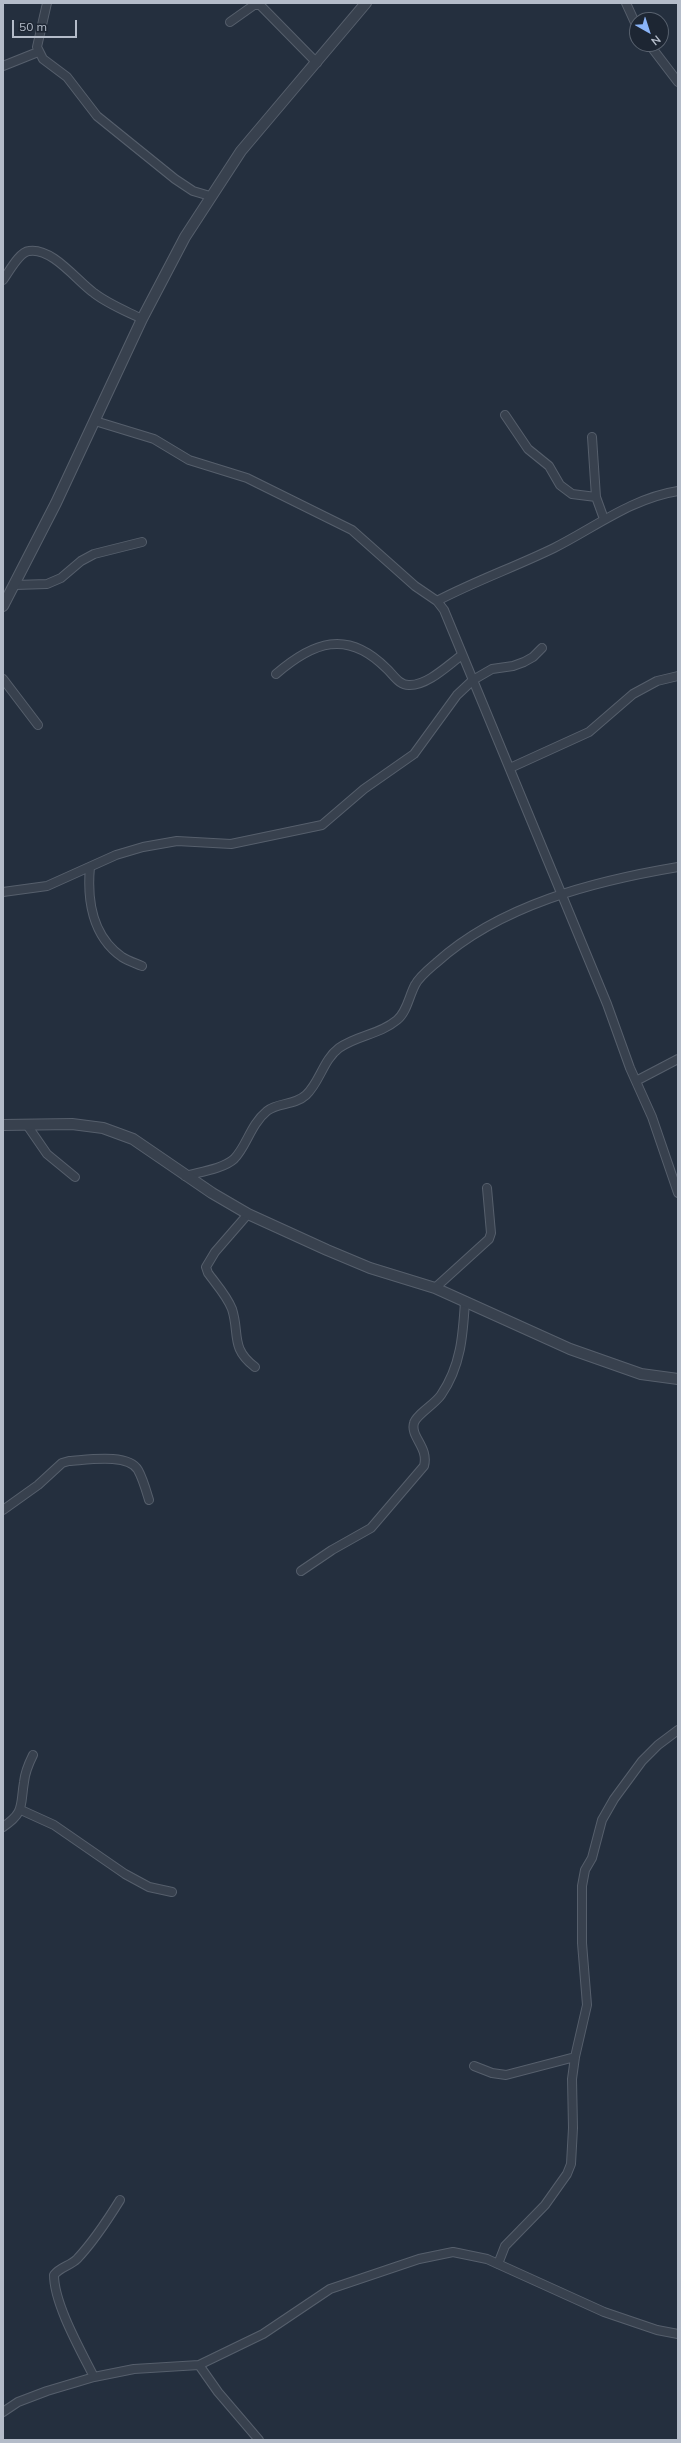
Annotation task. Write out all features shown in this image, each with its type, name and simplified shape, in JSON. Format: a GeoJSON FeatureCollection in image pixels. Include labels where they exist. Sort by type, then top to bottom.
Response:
{"type":"FeatureCollection","features":[{"type":"Feature","properties":{"kind":"street"},"geometry":{"type":"LineString","coordinates":[[47,3],[37,47],[43,60],[67,77],[96,116],[175,180],[193,191],[210,196]]}},
{"type":"Feature","properties":{"kind":"street"},"geometry":{"type":"LineString","coordinates":[[3,606],[15,585],[95,421],[142,319],[185,237],[210,196],[241,151],[317,63],[366,3]]}},
{"type":"Feature","properties":{"kind":"street"},"geometry":{"type":"LineString","coordinates":[[230,22],[254,5],[260,5],[317,63]]}},
{"type":"Feature","properties":{"kind":"street"},"geometry":{"type":"LineString","coordinates":[[3,66],[38,52]]}},
{"type":"Feature","properties":{"kind":"street"},"geometry":{"type":"LineString","coordinates":[[655,52],[678,82]]}},
{"type":"Feature","properties":{"kind":"street"},"geometry":{"type":"LineString","coordinates":[[3,280],[24,252],[30,250],[43,253],[56,258],[94,293],[142,319]]}},
{"type":"Feature","properties":{"kind":"street"},"geometry":{"type":"LineString","coordinates":[[505,415],[528,449],[549,466],[560,485],[572,494],[596,497]]}},
{"type":"Feature","properties":{"kind":"street"},"geometry":{"type":"LineString","coordinates":[[95,421],[154,439],[189,460],[247,478],[352,530],[409,581],[437,601],[447,617],[563,895],[636,1081],[652,1117],[678,1192]]}},
{"type":"Feature","properties":{"kind":"street"},"geometry":{"type":"LineString","coordinates":[[592,437],[596,497],[604,519]]}},
{"type":"Feature","properties":{"kind":"street"},"geometry":{"type":"LineString","coordinates":[[437,601],[467,585],[553,548],[604,519],[654,496],[678,491]]}},
{"type":"Feature","properties":{"kind":"street"},"geometry":{"type":"LineString","coordinates":[[15,585],[48,584],[60,578],[81,561],[94,554],[142,542]]}},
{"type":"Feature","properties":{"kind":"street"},"geometry":{"type":"LineString","coordinates":[[276,674],[306,650],[346,643],[371,655],[400,682],[408,686],[417,685],[462,655]]}},
{"type":"Feature","properties":{"kind":"street"},"geometry":{"type":"LineString","coordinates":[[3,892],[47,886],[116,855],[161,843],[176,841],[231,844],[322,825],[364,789],[414,754],[449,706],[473,680],[492,669],[513,666],[524,662],[533,657],[542,648]]}},
{"type":"Feature","properties":{"kind":"street"},"geometry":{"type":"LineString","coordinates":[[510,768],[588,732],[633,694],[657,681],[678,676]]}},
{"type":"Feature","properties":{"kind":"street"},"geometry":{"type":"LineString","coordinates":[[3,679],[38,725]]}},
{"type":"Feature","properties":{"kind":"street"},"geometry":{"type":"LineString","coordinates":[[90,867],[88,891],[95,921],[110,945],[122,957],[142,966]]}},
{"type":"Feature","properties":{"kind":"street"},"geometry":{"type":"LineString","coordinates":[[185,1176],[233,1160],[258,1120],[268,1110],[296,1102],[305,1095],[314,1085],[326,1062],[339,1048],[379,1032],[398,1019],[403,1012],[416,984],[463,940],[514,914],[563,895],[618,880],[678,867]]}},
{"type":"Feature","properties":{"kind":"street"},"geometry":{"type":"LineString","coordinates":[[636,1081],[678,1060]]}},
{"type":"Feature","properties":{"kind":"street"},"geometry":{"type":"LineString","coordinates":[[3,1125],[72,1124],[103,1128],[133,1139],[185,1176],[248,1214],[370,1268],[435,1288],[570,1349],[641,1374],[678,1379]]}},
{"type":"Feature","properties":{"kind":"street"},"geometry":{"type":"LineString","coordinates":[[27,1125],[47,1154],[75,1177]]}},
{"type":"Feature","properties":{"kind":"street"},"geometry":{"type":"LineString","coordinates":[[435,1288],[488,1239],[491,1234],[487,1188]]}},
{"type":"Feature","properties":{"kind":"street"},"geometry":{"type":"LineString","coordinates":[[248,1214],[215,1252],[206,1267],[208,1273],[232,1309],[240,1352],[243,1358],[255,1367]]}},
{"type":"Feature","properties":{"kind":"street"},"geometry":{"type":"LineString","coordinates":[[301,1571],[332,1550],[371,1528],[424,1466],[426,1455],[413,1429],[414,1422],[441,1395],[458,1360],[462,1344],[465,1301]]}},
{"type":"Feature","properties":{"kind":"street"},"geometry":{"type":"LineString","coordinates":[[3,1510],[38,1485],[62,1463],[70,1461],[120,1459],[129,1461],[138,1470],[149,1500]]}},
{"type":"Feature","properties":{"kind":"street"},"geometry":{"type":"LineString","coordinates":[[498,2264],[505,2246],[546,2205],[567,2174],[572,2150],[572,2079],[575,2057],[587,2005],[582,1936],[582,1886],[585,1870],[592,1858],[602,1820],[614,1799],[642,1762],[658,1746],[678,1730]]}},
{"type":"Feature","properties":{"kind":"street"},"geometry":{"type":"LineString","coordinates":[[3,1828],[12,1821],[21,1810],[24,1781],[33,1755]]}},
{"type":"Feature","properties":{"kind":"street"},"geometry":{"type":"LineString","coordinates":[[21,1810],[54,1825],[125,1874],[149,1887],[172,1892]]}},
{"type":"Feature","properties":{"kind":"street"},"geometry":{"type":"LineString","coordinates":[[474,2066],[492,2073],[506,2074],[575,2057]]}},
{"type":"Feature","properties":{"kind":"street"},"geometry":{"type":"LineString","coordinates":[[94,2377],[74,2338],[60,2299],[54,2275],[59,2269],[75,2261],[88,2247],[120,2200]]}},
{"type":"Feature","properties":{"kind":"street"},"geometry":{"type":"LineString","coordinates":[[3,2412],[18,2402],[47,2391],[94,2377],[134,2369],[199,2365],[263,2334],[330,2289],[419,2259],[453,2252],[487,2258],[604,2312],[657,2330],[678,2334]]}},
{"type":"Feature","properties":{"kind":"street"},"geometry":{"type":"LineString","coordinates":[[199,2365],[218,2392],[259,2440]]}}]}
